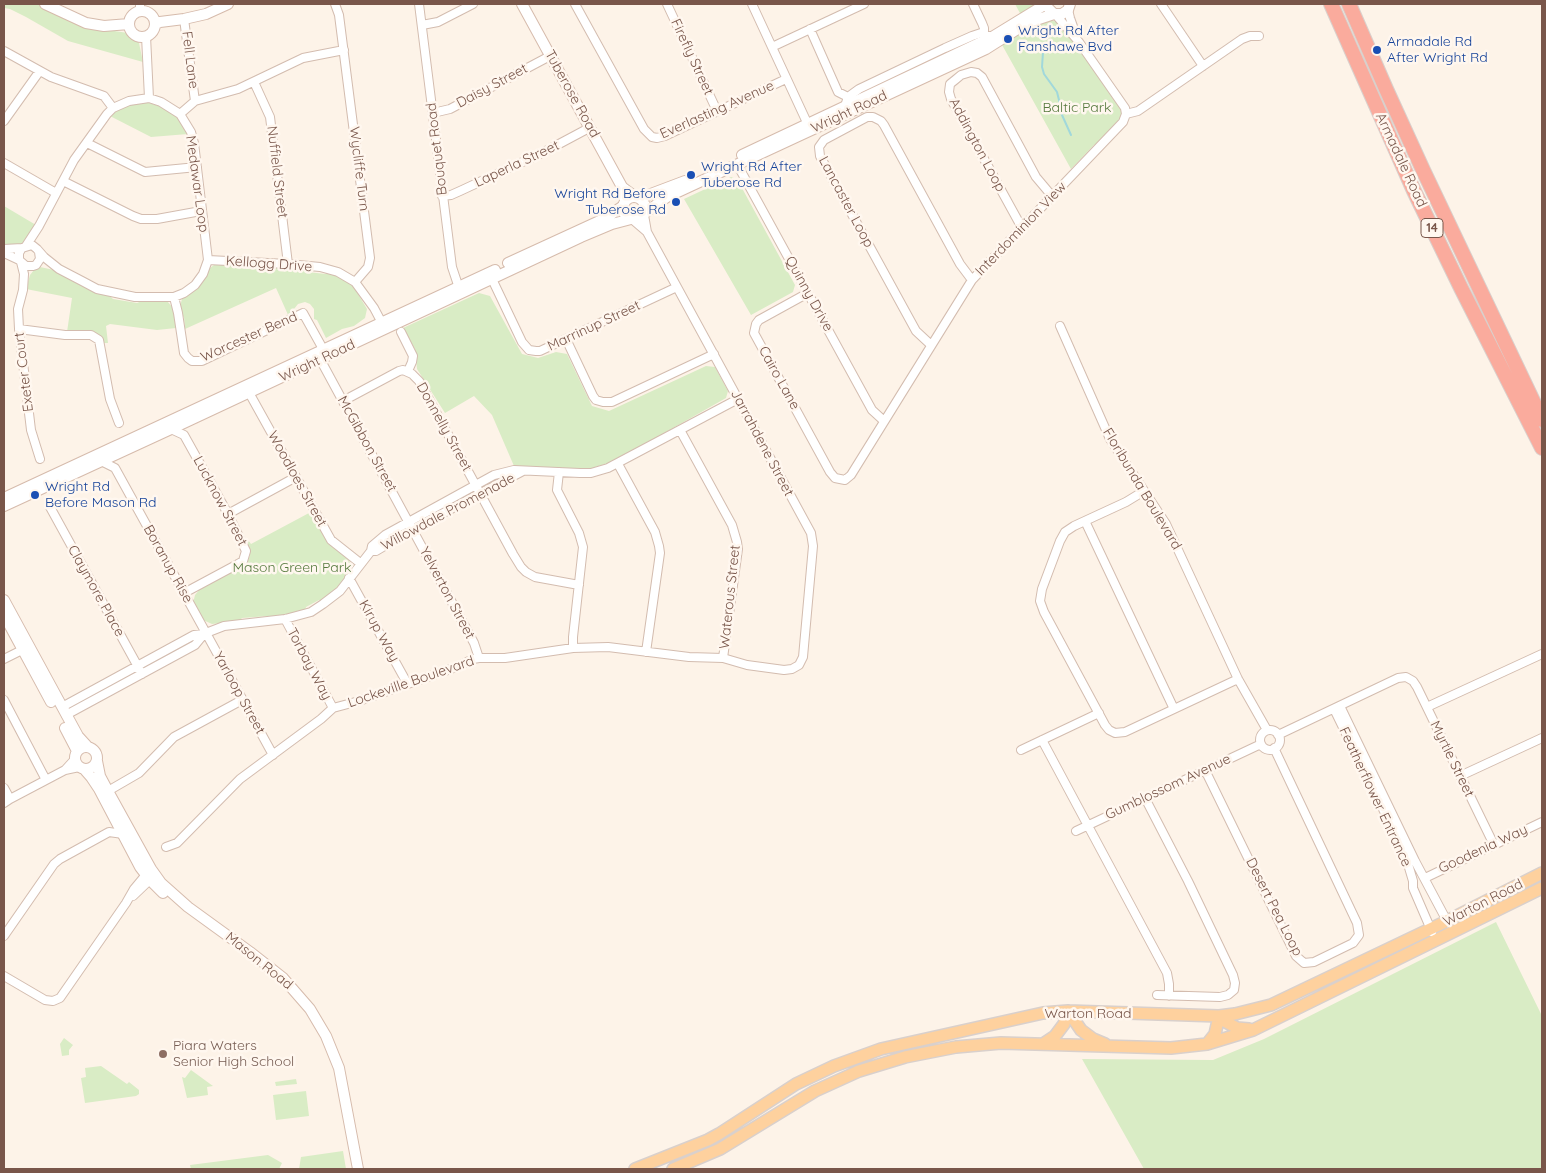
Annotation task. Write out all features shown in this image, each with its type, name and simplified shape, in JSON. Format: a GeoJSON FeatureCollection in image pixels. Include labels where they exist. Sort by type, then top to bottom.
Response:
{"type":"FeatureCollection","features":[{"type":"Feature","properties":{"kind":"highway","name":"Armadale Road"},"geometry":{"type":"LineString","coordinates":[[1331,4],[1419,200],[1542,448]]}},
{"type":"Feature","properties":{"kind":"highway","name":"Armadale Road"},"geometry":{"type":"LineString","coordinates":[[1349,4],[1423,170],[1542,420]]}},
{"type":"Feature","properties":{"kind":"main road"},"geometry":{"type":"LineString","coordinates":[[45,4],[86,23],[104,26],[129,24]]}},
{"type":"Feature","properties":{"kind":"main road"},"geometry":{"type":"LineString","coordinates":[[155,24],[206,14],[228,4]]}},
{"type":"Feature","properties":{"kind":"main road","name":"Tuberose Road"},"geometry":{"type":"LineString","coordinates":[[522,4],[621,184]]}},
{"type":"Feature","properties":{"kind":"main road"},"geometry":{"type":"LineString","coordinates":[[1047,4],[1048,8],[1055,14]]}},
{"type":"Feature","properties":{"kind":"main road","name":"Wright Road"},"geometry":{"type":"LineString","coordinates":[[644,214],[667,198],[809,127],[846,102],[988,35],[1047,4]]}},
{"type":"Feature","properties":{"kind":"main road","name":"Wright Road"},"geometry":{"type":"LineString","coordinates":[[638,198],[674,186],[986,49],[1027,23],[1055,14],[1062,14],[1070,6]]}},
{"type":"Feature","properties":{"kind":"main road"},"geometry":{"type":"LineString","coordinates":[[140,7],[154,17],[155,24],[153,32],[140,37],[130,30],[129,24],[132,15],[140,7]]}},
{"type":"Feature","properties":{"kind":"main road"},"geometry":{"type":"LineString","coordinates":[[629,198],[638,198],[645,206],[644,214],[639,219],[632,219],[626,216],[623,205],[629,198]]}},
{"type":"Feature","properties":{"kind":"main road","name":"Wright Road"},"geometry":{"type":"LineString","coordinates":[[4,498],[248,389],[383,326],[606,218],[623,205]]}},
{"type":"Feature","properties":{"kind":"main road","name":"Wright Road"},"geometry":{"type":"LineString","coordinates":[[459,290],[492,279],[606,226],[632,219]]}},
{"type":"Feature","properties":{"kind":"main road","name":"Wright Road"},"geometry":{"type":"LineString","coordinates":[[4,506],[171,430],[248,389]]}},
{"type":"Feature","properties":{"kind":"main road"},"geometry":{"type":"LineString","coordinates":[[4,600],[78,736],[88,747],[96,752],[97,762],[93,767],[79,761],[82,748],[88,747]]}},
{"type":"Feature","properties":{"kind":"main road","name":"Mason Road"},"geometry":{"type":"LineString","coordinates":[[4,615],[79,761],[91,777],[123,834],[150,875],[188,907],[283,978],[310,1009],[326,1036],[339,1068],[358,1169]]}},
{"type":"Feature","properties":{"kind":"main road","name":"Mason Road"},"geometry":{"type":"LineString","coordinates":[[97,762],[100,776],[150,875]]}},
{"type":"Feature","properties":{"kind":"main road","name":"Warton Road"},"geometry":{"type":"LineString","coordinates":[[635,1169],[664,1164],[713,1138],[796,1084],[834,1066],[880,1049],[1044,1013],[1068,1011],[1219,1016],[1252,1011],[1271,1005],[1439,925],[1542,873]]}},
{"type":"Feature","properties":{"kind":"main road","name":"Warton Road"},"geometry":{"type":"LineString","coordinates":[[673,1169],[720,1149],[814,1091],[879,1064],[913,1055],[956,1047],[1001,1043],[1171,1048],[1207,1044],[1253,1030],[1542,888]]}},
{"type":"Feature","properties":{"kind":"main road"},"geometry":{"type":"LineString","coordinates":[[1439,925],[1445,936]]}},
{"type":"Feature","properties":{"kind":"main road"},"geometry":{"type":"LineString","coordinates":[[1041,1044],[1055,1036],[1064,1024],[1068,1011]]}},
{"type":"Feature","properties":{"kind":"main road"},"geometry":{"type":"LineString","coordinates":[[1068,1011],[1081,1030],[1093,1039],[1111,1047]]}},
{"type":"Feature","properties":{"kind":"main road"},"geometry":{"type":"LineString","coordinates":[[1207,1044],[1215,1034],[1219,1016],[1237,1028],[1253,1030]]}},
{"type":"Feature","properties":{"kind":"street","name":"Wycliffe Turn"},"geometry":{"type":"LineString","coordinates":[[335,4],[339,15],[344,50],[370,258],[368,266],[355,282]]}},
{"type":"Feature","properties":{"kind":"street","name":"Bouquet Road"},"geometry":{"type":"LineString","coordinates":[[419,4],[442,196],[453,271],[459,290]]}},
{"type":"Feature","properties":{"kind":"street"},"geometry":{"type":"LineString","coordinates":[[422,25],[438,22],[473,4]]}},
{"type":"Feature","properties":{"kind":"street","name":"Everlasting Avenue"},"geometry":{"type":"LineString","coordinates":[[575,4],[644,130],[652,137],[660,138],[786,79]]}},
{"type":"Feature","properties":{"kind":"street","name":"Firefly Street"},"geometry":{"type":"LineString","coordinates":[[667,4],[717,111]]}},
{"type":"Feature","properties":{"kind":"street"},"geometry":{"type":"LineString","coordinates":[[752,4],[809,127]]}},
{"type":"Feature","properties":{"kind":"street"},"geometry":{"type":"LineString","coordinates":[[772,47],[864,4]]}},
{"type":"Feature","properties":{"kind":"street"},"geometry":{"type":"LineString","coordinates":[[973,4],[988,35]]}},
{"type":"Feature","properties":{"kind":"street"},"geometry":{"type":"LineString","coordinates":[[1161,4],[1203,66]]}},
{"type":"Feature","properties":{"kind":"street"},"geometry":{"type":"LineString","coordinates":[[1070,6],[1070,18],[1079,42]]}},
{"type":"Feature","properties":{"kind":"street"},"geometry":{"type":"LineString","coordinates":[[1055,14],[1079,42],[1125,108],[1126,114]]}},
{"type":"Feature","properties":{"kind":"street","name":"Fell Lane"},"geometry":{"type":"LineString","coordinates":[[184,19],[195,101]]}},
{"type":"Feature","properties":{"kind":"street"},"geometry":{"type":"LineString","coordinates":[[810,29],[838,92],[846,102]]}},
{"type":"Feature","properties":{"kind":"street"},"geometry":{"type":"LineString","coordinates":[[146,36],[149,98]]}},
{"type":"Feature","properties":{"kind":"street","name":"Interdominion View"},"geometry":{"type":"LineString","coordinates":[[840,480],[847,479],[851,475],[972,280],[1123,122],[1126,114],[1138,111],[1246,37],[1259,36]]}},
{"type":"Feature","properties":{"kind":"street"},"geometry":{"type":"LineString","coordinates":[[4,50],[39,72],[102,95],[114,108]]}},
{"type":"Feature","properties":{"kind":"street"},"geometry":{"type":"LineString","coordinates":[[20,261],[19,253],[39,226],[86,142],[107,114],[114,108],[129,101],[149,98],[161,102],[180,114],[195,101],[229,92],[308,56],[344,50]]}},
{"type":"Feature","properties":{"kind":"street","name":"Daisy Street"},"geometry":{"type":"LineString","coordinates":[[433,113],[450,109],[550,56]]}},
{"type":"Feature","properties":{"kind":"street"},"geometry":{"type":"LineString","coordinates":[[4,121],[39,72]]}},
{"type":"Feature","properties":{"kind":"street","name":"Addington Loop"},"geometry":{"type":"LineString","coordinates":[[1022,228],[951,99],[949,92],[950,84],[961,75],[972,72],[982,77],[1036,177],[1052,196]]}},
{"type":"Feature","properties":{"kind":"street","name":"Nuffield Street"},"geometry":{"type":"LineString","coordinates":[[254,82],[270,117],[288,264]]}},
{"type":"Feature","properties":{"kind":"street","name":"Medawar Loop"},"geometry":{"type":"LineString","coordinates":[[180,114],[191,132],[208,260]]}},
{"type":"Feature","properties":{"kind":"street","name":"Lancaster Loop"},"geometry":{"type":"LineString","coordinates":[[931,345],[916,331],[820,156],[820,147],[824,140],[867,117],[873,117],[881,121],[960,264],[972,280]]}},
{"type":"Feature","properties":{"kind":"street","name":"Laperla Street"},"geometry":{"type":"LineString","coordinates":[[442,196],[451,194],[544,152],[590,128]]}},
{"type":"Feature","properties":{"kind":"street"},"geometry":{"type":"LineString","coordinates":[[86,142],[145,172],[197,166]]}},
{"type":"Feature","properties":{"kind":"street"},"geometry":{"type":"LineString","coordinates":[[4,163],[56,193]]}},
{"type":"Feature","properties":{"kind":"street","name":"Quinny Drive"},"geometry":{"type":"LineString","coordinates":[[737,164],[872,410],[884,421]]}},
{"type":"Feature","properties":{"kind":"street"},"geometry":{"type":"LineString","coordinates":[[63,181],[133,216],[141,218],[157,219],[202,211]]}},
{"type":"Feature","properties":{"kind":"street","name":"Tuberose Road"},"geometry":{"type":"LineString","coordinates":[[621,184],[638,198]]}},
{"type":"Feature","properties":{"kind":"street","name":"Tuberose Road"},"geometry":{"type":"LineString","coordinates":[[621,184],[623,205]]}},
{"type":"Feature","properties":{"kind":"street","name":"Jarrahdene Street"},"geometry":{"type":"LineString","coordinates":[[644,214],[647,232],[812,538],[813,546],[803,657],[800,664],[795,668]]}},
{"type":"Feature","properties":{"kind":"street","name":"Jarrahdene Street"},"geometry":{"type":"LineString","coordinates":[[632,219],[647,232]]}},
{"type":"Feature","properties":{"kind":"street"},"geometry":{"type":"LineString","coordinates":[[4,251],[26,266],[34,265],[40,259],[39,226]]}},
{"type":"Feature","properties":{"kind":"street"},"geometry":{"type":"LineString","coordinates":[[4,251],[32,246],[39,251]]}},
{"type":"Feature","properties":{"kind":"street","name":"Kellogg Drive"},"geometry":{"type":"LineString","coordinates":[[39,251],[59,269]]}},
{"type":"Feature","properties":{"kind":"street","name":"Kellogg Drive"},"geometry":{"type":"LineString","coordinates":[[34,265],[45,265],[59,269],[97,289],[135,297],[159,298],[184,294],[195,285],[203,274],[208,260],[288,264],[329,269],[355,282],[374,308],[383,326]]}},
{"type":"Feature","properties":{"kind":"street","name":"Exeter Court"},"geometry":{"type":"LineString","coordinates":[[20,261],[24,274],[18,309],[19,329],[31,430],[40,459]]}},
{"type":"Feature","properties":{"kind":"street","name":"Exeter Court"},"geometry":{"type":"LineString","coordinates":[[23,284],[34,265]]}},
{"type":"Feature","properties":{"kind":"street","name":"Marrinup Street"},"geometry":{"type":"LineString","coordinates":[[492,279],[525,347],[533,351],[540,351],[677,287]]}},
{"type":"Feature","properties":{"kind":"street","name":"Cairo Lane"},"geometry":{"type":"LineString","coordinates":[[808,293],[759,320],[754,328],[754,333],[830,472],[835,478],[840,480]]}},
{"type":"Feature","properties":{"kind":"street","name":"Worcester Bend"},"geometry":{"type":"LineString","coordinates":[[174,297],[184,354],[192,361],[202,361],[304,313],[322,354]]}},
{"type":"Feature","properties":{"kind":"street","name":"Floribunda Boulevard"},"geometry":{"type":"LineString","coordinates":[[1060,326],[1110,439],[1169,530],[1238,678],[1267,730]]}},
{"type":"Feature","properties":{"kind":"street"},"geometry":{"type":"LineString","coordinates":[[19,329],[65,336],[90,335],[97,338],[100,343],[110,400],[119,423]]}},
{"type":"Feature","properties":{"kind":"street","name":"Donnelly Street"},"geometry":{"type":"LineString","coordinates":[[401,332],[413,356],[408,371]]}},
{"type":"Feature","properties":{"kind":"street"},"geometry":{"type":"LineString","coordinates":[[566,339],[592,396],[596,400],[604,402],[612,402],[714,354]]}},
{"type":"Feature","properties":{"kind":"street","name":"McGibbon Street"},"geometry":{"type":"LineString","coordinates":[[322,354],[343,401],[413,529]]}},
{"type":"Feature","properties":{"kind":"street","name":"Donnelly Street"},"geometry":{"type":"LineString","coordinates":[[343,401],[399,371],[408,371],[416,376],[516,561],[526,572],[541,579],[578,585]]}},
{"type":"Feature","properties":{"kind":"street","name":"Woodloes Street"},"geometry":{"type":"LineString","coordinates":[[248,389],[331,540],[360,564]]}},
{"type":"Feature","properties":{"kind":"street","name":"Willowdale Promenade"},"geometry":{"type":"LineString","coordinates":[[64,711],[142,674],[195,645],[205,634],[213,629],[229,625],[285,619],[311,612],[340,591],[370,552],[372,546],[392,530],[504,471],[591,473],[618,464],[738,399]]}},
{"type":"Feature","properties":{"kind":"street"},"geometry":{"type":"LineString","coordinates":[[171,430],[184,435],[187,422]]}},
{"type":"Feature","properties":{"kind":"street","name":"Waterous Street"},"geometry":{"type":"LineString","coordinates":[[680,430],[732,525],[737,542],[738,549],[723,658]]}},
{"type":"Feature","properties":{"kind":"street","name":"Lucknow Street"},"geometry":{"type":"LineString","coordinates":[[184,435],[228,514],[246,551],[245,558],[238,564],[184,593]]}},
{"type":"Feature","properties":{"kind":"street"},"geometry":{"type":"LineString","coordinates":[[101,461],[115,468],[117,453]]}},
{"type":"Feature","properties":{"kind":"street"},"geometry":{"type":"LineString","coordinates":[[618,464],[655,532],[660,553],[646,652]]}},
{"type":"Feature","properties":{"kind":"street","name":"Boranup Rise"},"geometry":{"type":"LineString","coordinates":[[115,468],[205,634]]}},
{"type":"Feature","properties":{"kind":"street","name":"Willowdale Promenade"},"geometry":{"type":"LineString","coordinates":[[370,552],[376,551],[413,529],[524,470]]}},
{"type":"Feature","properties":{"kind":"street"},"geometry":{"type":"LineString","coordinates":[[559,472],[557,490],[580,533],[583,547],[572,637],[573,648]]}},
{"type":"Feature","properties":{"kind":"street"},"geometry":{"type":"LineString","coordinates":[[228,514],[296,477]]}},
{"type":"Feature","properties":{"kind":"street"},"geometry":{"type":"LineString","coordinates":[[1144,491],[1065,532],[1042,590],[1040,601],[1044,612],[1098,713],[1109,730],[1115,733],[1120,733],[1174,709],[1238,678]]}},
{"type":"Feature","properties":{"kind":"street","name":"Claymore Place"},"geometry":{"type":"LineString","coordinates":[[50,507],[142,674]]}},
{"type":"Feature","properties":{"kind":"street"},"geometry":{"type":"LineString","coordinates":[[1085,521],[1174,709]]}},
{"type":"Feature","properties":{"kind":"street","name":"Yelverton Street"},"geometry":{"type":"LineString","coordinates":[[413,529],[474,643],[479,658]]}},
{"type":"Feature","properties":{"kind":"street","name":"Kirup Way"},"geometry":{"type":"LineString","coordinates":[[349,578],[407,683]]}},
{"type":"Feature","properties":{"kind":"street","name":"Torbay Way"},"geometry":{"type":"LineString","coordinates":[[285,619],[333,708]]}},
{"type":"Feature","properties":{"kind":"street","name":"Willowdale Promenade"},"geometry":{"type":"LineString","coordinates":[[64,711],[137,666],[194,635],[205,634]]}},
{"type":"Feature","properties":{"kind":"street","name":"Yarloop Street"},"geometry":{"type":"LineString","coordinates":[[205,634],[272,755]]}},
{"type":"Feature","properties":{"kind":"street","name":"Lockeville Boulevard"},"geometry":{"type":"LineString","coordinates":[[166,847],[177,843],[231,786],[333,708],[359,701],[479,658],[505,658],[573,648],[608,647],[688,657],[723,658],[739,663],[784,670],[795,668]]}},
{"type":"Feature","properties":{"kind":"street"},"geometry":{"type":"LineString","coordinates":[[4,659],[22,650]]}},
{"type":"Feature","properties":{"kind":"street"},"geometry":{"type":"LineString","coordinates":[[1427,708],[1542,654]]}},
{"type":"Feature","properties":{"kind":"street","name":"Myrtle Street"},"geometry":{"type":"LineString","coordinates":[[1337,707],[1398,678],[1406,677],[1413,681],[1494,845]]}},
{"type":"Feature","properties":{"kind":"street"},"geometry":{"type":"LineString","coordinates":[[4,700],[46,780]]}},
{"type":"Feature","properties":{"kind":"street"},"geometry":{"type":"LineString","coordinates":[[108,791],[139,773],[174,737],[242,700]]}},
{"type":"Feature","properties":{"kind":"street"},"geometry":{"type":"LineString","coordinates":[[1278,735],[1337,707]]}},
{"type":"Feature","properties":{"kind":"street","name":"Featherflower Entrance"},"geometry":{"type":"LineString","coordinates":[[1337,707],[1425,878],[1439,925]]}},
{"type":"Feature","properties":{"kind":"street","name":"Featherflower Entrance"},"geometry":{"type":"LineString","coordinates":[[1337,707],[1405,854],[1413,881],[1413,888],[1439,925]]}},
{"type":"Feature","properties":{"kind":"street"},"geometry":{"type":"LineString","coordinates":[[1021,750],[1098,713]]}},
{"type":"Feature","properties":{"kind":"street"},"geometry":{"type":"LineString","coordinates":[[1267,730],[1273,730],[1278,735],[1278,744],[1274,748],[1265,748],[1261,744],[1262,734],[1267,730]]}},
{"type":"Feature","properties":{"kind":"street"},"geometry":{"type":"LineString","coordinates":[[1460,776],[1542,738]]}},
{"type":"Feature","properties":{"kind":"street"},"geometry":{"type":"LineString","coordinates":[[1042,740],[1167,973],[1170,984],[1169,996]]}},
{"type":"Feature","properties":{"kind":"street","name":"Gumblossom Avenue"},"geometry":{"type":"LineString","coordinates":[[1076,831],[1261,744]]}},
{"type":"Feature","properties":{"kind":"street","name":"Desert Pea Loop"},"geometry":{"type":"LineString","coordinates":[[1205,770],[1296,956],[1304,963],[1314,962],[1353,943],[1359,935],[1358,923],[1274,748]]}},
{"type":"Feature","properties":{"kind":"street"},"geometry":{"type":"LineString","coordinates":[[4,788],[7,801],[79,761]]}},
{"type":"Feature","properties":{"kind":"street"},"geometry":{"type":"LineString","coordinates":[[1145,798],[1196,898],[1235,983],[1234,990],[1228,995],[1220,997],[1158,995]]}},
{"type":"Feature","properties":{"kind":"street"},"geometry":{"type":"LineString","coordinates":[[109,832],[115,819]]}},
{"type":"Feature","properties":{"kind":"street","name":"Goodenia Way"},"geometry":{"type":"LineString","coordinates":[[1425,878],[1542,822]]}},
{"type":"Feature","properties":{"kind":"street"},"geometry":{"type":"LineString","coordinates":[[4,936],[54,864],[109,832],[123,834]]}},
{"type":"Feature","properties":{"kind":"street"},"geometry":{"type":"LineString","coordinates":[[4,976],[45,1000],[54,1001],[60,998],[126,903],[150,875]]}},
{"type":"Feature","properties":{"kind":"green space"},"geometry":{"type":"Polygon","coordinates":[[[4,4],[40,4],[94,28],[128,33],[134,36],[139,43],[143,62],[68,41],[26,17],[4,8],[4,4]]]}},
{"type":"Feature","properties":{"kind":"green space"},"geometry":{"type":"Polygon","coordinates":[[[1015,4],[1042,4],[1021,15],[1015,4]]]}},
{"type":"Feature","properties":{"kind":"green space","name":"Baltic Park"},"geometry":{"type":"Polygon","coordinates":[[[1050,19],[1058,23],[1074,42],[1120,105],[1122,111],[1121,119],[1114,128],[1110,129],[1101,139],[1100,143],[1094,145],[1071,169],[1001,43],[1024,28],[1050,19]]]}},
{"type":"Feature","properties":{"kind":"green space"},"geometry":{"type":"Polygon","coordinates":[[[140,102],[162,107],[176,116],[188,134],[151,137],[110,116],[121,108],[140,102]]]}},
{"type":"Feature","properties":{"kind":"green space"},"geometry":{"type":"Polygon","coordinates":[[[731,177],[737,179],[795,285],[793,292],[751,315],[684,199],[731,177]]]}},
{"type":"Feature","properties":{"kind":"green space"},"geometry":{"type":"Polygon","coordinates":[[[4,206],[36,225],[20,246],[4,247],[4,206]]]}},
{"type":"Feature","properties":{"kind":"green space"},"geometry":{"type":"Polygon","coordinates":[[[221,264],[232,265],[235,268],[261,269],[264,267],[337,275],[355,287],[367,309],[365,318],[354,326],[342,329],[326,338],[317,320],[314,319],[314,309],[310,304],[305,302],[298,304],[293,314],[289,317],[276,288],[185,329],[184,317],[181,315],[180,306],[182,299],[205,276],[210,268],[221,264]]]}},
{"type":"Feature","properties":{"kind":"green space"},"geometry":{"type":"Polygon","coordinates":[[[40,267],[54,270],[113,299],[137,303],[142,301],[167,301],[174,309],[176,328],[157,330],[110,324],[106,326],[108,343],[104,343],[101,337],[95,333],[67,332],[72,298],[26,289],[30,275],[40,267]]]}},
{"type":"Feature","properties":{"kind":"green space"},"geometry":{"type":"Polygon","coordinates":[[[479,293],[490,296],[522,354],[538,358],[556,352],[567,354],[592,406],[609,411],[706,366],[715,367],[728,391],[726,398],[615,461],[589,469],[514,466],[492,415],[474,396],[445,413],[417,369],[415,349],[403,328],[479,293]]]}},
{"type":"Feature","properties":{"kind":"green space","name":"Mason Green Park"},"geometry":{"type":"Polygon","coordinates":[[[309,513],[313,514],[326,539],[351,564],[350,572],[339,587],[323,601],[319,600],[306,607],[300,613],[271,618],[268,616],[242,618],[239,621],[212,624],[203,620],[193,603],[195,595],[200,589],[247,563],[250,555],[248,540],[251,544],[309,513]]]}},
{"type":"Feature","properties":{"kind":"green space"},"geometry":{"type":"Polygon","coordinates":[[[1496,922],[1542,1016],[1542,1169],[1144,1169],[1082,1059],[1213,1060],[1264,1039],[1496,922]]]}},
{"type":"Feature","properties":{"kind":"green space"},"geometry":{"type":"Polygon","coordinates":[[[64,1038],[73,1045],[69,1050],[69,1055],[62,1056],[60,1044],[64,1038]]]}},
{"type":"Feature","properties":{"kind":"green space"},"geometry":{"type":"Polygon","coordinates":[[[101,1066],[127,1084],[129,1082],[139,1090],[139,1094],[85,1103],[81,1078],[86,1077],[85,1068],[101,1066]]]}},
{"type":"Feature","properties":{"kind":"green space"},"geometry":{"type":"Polygon","coordinates":[[[191,1070],[213,1086],[207,1087],[208,1095],[187,1098],[182,1077],[185,1078],[191,1070]]]}},
{"type":"Feature","properties":{"kind":"green space"},"geometry":{"type":"Polygon","coordinates":[[[296,1079],[297,1084],[276,1086],[275,1082],[296,1079]]]}},
{"type":"Feature","properties":{"kind":"green space"},"geometry":{"type":"Polygon","coordinates":[[[306,1091],[309,1116],[276,1120],[273,1095],[306,1091]]]}},
{"type":"Feature","properties":{"kind":"green space"},"geometry":{"type":"Polygon","coordinates":[[[343,1151],[346,1169],[299,1169],[301,1157],[343,1151]]]}},
{"type":"Feature","properties":{"kind":"green space"},"geometry":{"type":"Polygon","coordinates":[[[268,1155],[282,1163],[279,1169],[191,1169],[190,1165],[268,1155]]]}},
{"type":"Feature","properties":{"kind":"waterway"},"geometry":{"type":"LineString","coordinates":[[1043,52],[1042,67],[1044,74],[1057,92],[1062,115],[1071,135]]}},
{"type":"Feature","properties":{"kind":"place","name":"Wright Rd After Fanshawe Bvd"},"geometry":{"type":"Point","coordinates":[1008,39]}},
{"type":"Feature","properties":{"kind":"place","name":"Armadale Rd After Wright Rd"},"geometry":{"type":"Point","coordinates":[1377,50]}},
{"type":"Feature","properties":{"kind":"place","name":"Wright Rd After Tuberose Rd"},"geometry":{"type":"Point","coordinates":[691,175]}},
{"type":"Feature","properties":{"kind":"place","name":"Wright Rd Before Tuberose Rd"},"geometry":{"type":"Point","coordinates":[676,202]}},
{"type":"Feature","properties":{"kind":"place","name":"Wright Rd Before Mason Rd"},"geometry":{"type":"Point","coordinates":[35,495]}},
{"type":"Feature","properties":{"kind":"place","name":"Piara Waters Senior High School"},"geometry":{"type":"Point","coordinates":[163,1054]}}]}
